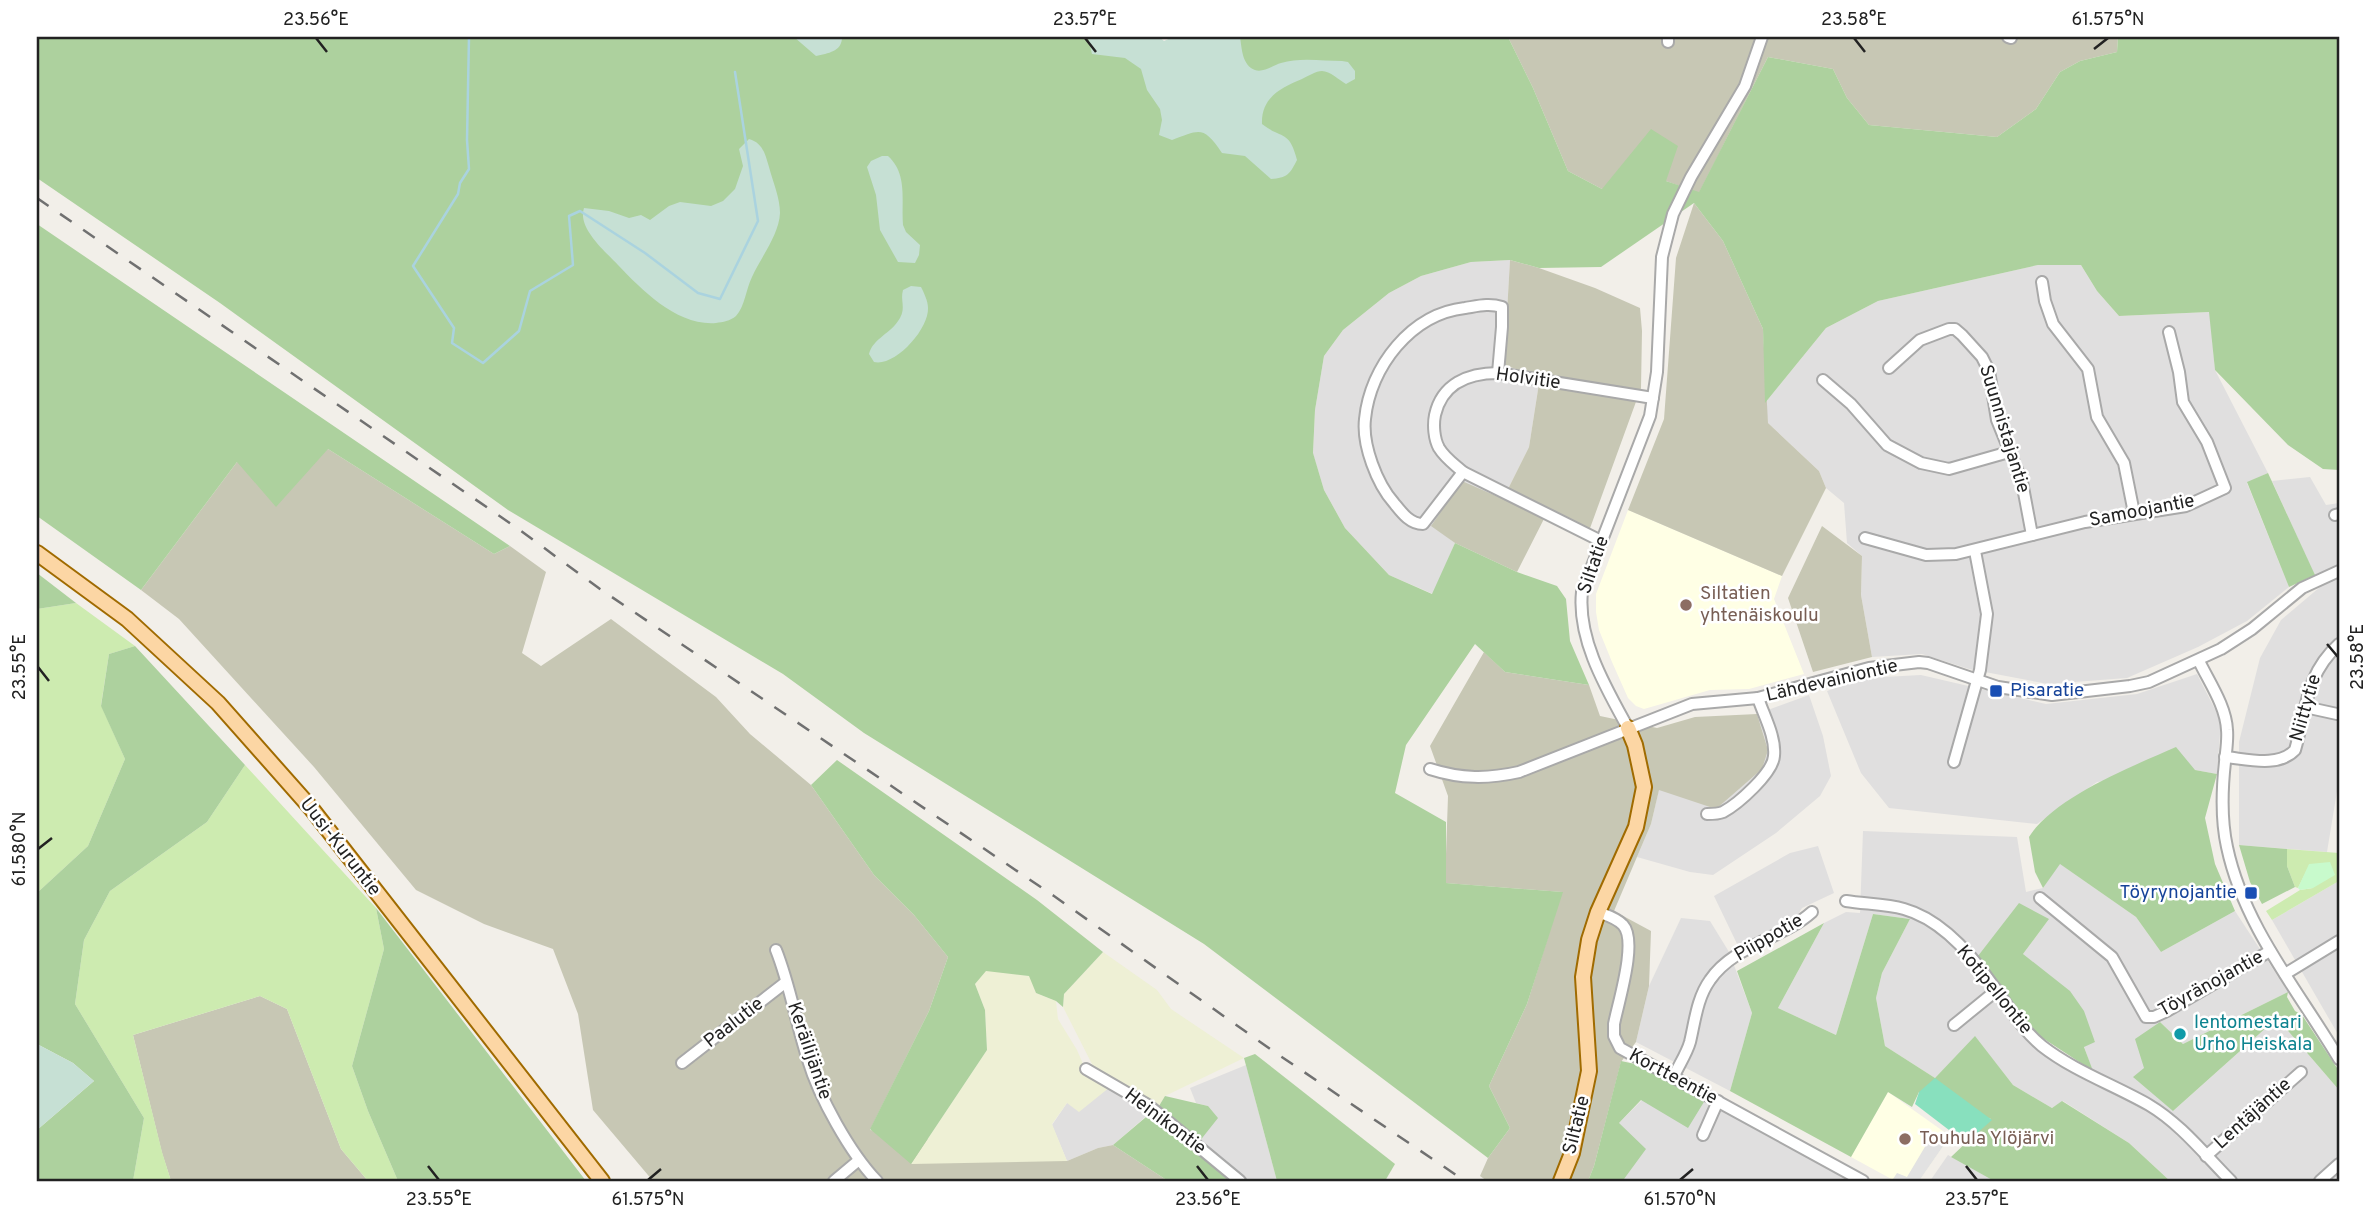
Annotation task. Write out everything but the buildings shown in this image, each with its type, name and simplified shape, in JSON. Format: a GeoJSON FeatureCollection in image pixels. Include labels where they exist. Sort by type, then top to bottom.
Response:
{"type":"FeatureCollection","features":[{"type":"Feature","properties":{"kind":"main road","name":"Uusi-Kuruntie"},"geometry":{"type":"LineString","coordinates":[[37,553],[127,620],[218,703],[311,808],[602,1181]]}},
{"type":"Feature","properties":{"kind":"main road","name":"Siltatie"},"geometry":{"type":"LineString","coordinates":[[1561,1181],[1572,1153],[1589,1071],[1583,976],[1589,940],[1598,912],[1636,827],[1644,787],[1635,745],[1628,728]]}},
{"type":"Feature","properties":{"kind":"street","name":"Siltatie"},"geometry":{"type":"LineString","coordinates":[[1628,728],[1602,676],[1581,621],[1582,592],[1644,436],[1657,372],[1662,257],[1673,214],[1691,177],[1745,86],[1762,37]]}},
{"type":"Feature","properties":{"kind":"street"},"geometry":{"type":"LineString","coordinates":[[2042,282],[2053,324],[2088,369],[2097,417],[2123,463],[2134,513]]}},
{"type":"Feature","properties":{"kind":"street"},"geometry":{"type":"LineString","coordinates":[[1462,472],[1423,524],[1405,516],[1388,496],[1371,462],[1365,420],[1374,384],[1391,352],[1410,332],[1433,317],[1458,309],[1492,304],[1502,307],[1498,373]]}},
{"type":"Feature","properties":{"kind":"street","name":"Suunnistajantie"},"geometry":{"type":"LineString","coordinates":[[1889,368],[1920,340],[1942,330],[1955,329],[1987,365],[1997,420],[2022,482],[2032,535]]}},
{"type":"Feature","properties":{"kind":"street","name":"Samoojantie"},"geometry":{"type":"LineString","coordinates":[[1865,538],[1926,555],[1975,551],[2085,522],[2186,506],[2225,488],[2207,442],[2183,401],[2169,332]]}},
{"type":"Feature","properties":{"kind":"street","name":"Holvitie"},"geometry":{"type":"LineString","coordinates":[[1601,541],[1462,472],[1438,445],[1433,424],[1437,406],[1447,390],[1462,379],[1480,373],[1498,373],[1653,398]]}},
{"type":"Feature","properties":{"kind":"street"},"geometry":{"type":"LineString","coordinates":[[1823,380],[1851,404],[1887,444],[1921,463],[1949,469],[2009,452]]}},
{"type":"Feature","properties":{"kind":"street"},"geometry":{"type":"LineString","coordinates":[[1954,762],[1977,680],[1987,614],[1975,551]]}},
{"type":"Feature","properties":{"kind":"street","name":"Lähdevainiontie"},"geometry":{"type":"LineString","coordinates":[[1430,769],[1470,778],[1502,776],[1520,772],[1692,704],[1758,698],[1858,670],[1919,662],[2018,691],[2064,694],[2149,682],[2199,661],[2252,629],[2302,589],[2339,571]]}},
{"type":"Feature","properties":{"kind":"street","name":"Niittytie"},"geometry":{"type":"LineString","coordinates":[[2225,757],[2269,761],[2288,757],[2295,750],[2318,666],[2339,644]]}},
{"type":"Feature","properties":{"kind":"street"},"geometry":{"type":"LineString","coordinates":[[2199,661],[2225,717],[2227,730],[2223,796],[2227,847],[2243,898],[2270,951],[2335,1043],[2339,1059]]}},
{"type":"Feature","properties":{"kind":"street"},"geometry":{"type":"LineString","coordinates":[[1707,814],[1721,814],[1748,792],[1771,767],[1774,758],[1773,742],[1758,698]]}},
{"type":"Feature","properties":{"kind":"street"},"geometry":{"type":"LineString","coordinates":[[2305,707],[2337,714]]}},
{"type":"Feature","properties":{"kind":"street","name":"Töyränojantie"},"geometry":{"type":"LineString","coordinates":[[2040,898],[2112,957],[2146,1017],[2154,1017],[2167,1011],[2270,951]]}},
{"type":"Feature","properties":{"kind":"street","name":"Kotipellontie"},"geometry":{"type":"LineString","coordinates":[[1846,901],[1903,909],[1949,935],[2042,1046],[2160,1112],[2231,1181]]}},
{"type":"Feature","properties":{"kind":"street","name":"Kortteentie"},"geometry":{"type":"LineString","coordinates":[[1598,912],[1623,925],[1629,936],[1614,1024],[1615,1041],[1626,1051],[1863,1181]]}},
{"type":"Feature","properties":{"kind":"street","name":"Piippotie"},"geometry":{"type":"LineString","coordinates":[[1674,1076],[1689,1045],[1697,1007],[1708,982],[1719,969],[1750,947],[1791,928],[1812,912]]}},
{"type":"Feature","properties":{"kind":"street"},"geometry":{"type":"LineString","coordinates":[[2285,974],[2339,941]]}},
{"type":"Feature","properties":{"kind":"street","name":"Keräilijäntie"},"geometry":{"type":"LineString","coordinates":[[776,950],[814,1078],[829,1110],[859,1160],[877,1181]]}},
{"type":"Feature","properties":{"kind":"street","name":"Paalutie"},"geometry":{"type":"LineString","coordinates":[[682,1063],[786,982]]}},
{"type":"Feature","properties":{"kind":"street"},"geometry":{"type":"LineString","coordinates":[[1954,1025],[1997,990]]}},
{"type":"Feature","properties":{"kind":"street","name":"Heinikontie"},"geometry":{"type":"LineString","coordinates":[[1086,1069],[1148,1105],[1240,1181]]}},
{"type":"Feature","properties":{"kind":"street","name":"Lentäjäntie"},"geometry":{"type":"LineString","coordinates":[[2206,1156],[2301,1072]]}},
{"type":"Feature","properties":{"kind":"street"},"geometry":{"type":"LineString","coordinates":[[1703,1135],[1718,1101]]}},
{"type":"Feature","properties":{"kind":"street"},"geometry":{"type":"LineString","coordinates":[[834,1181],[859,1160]]}},
{"type":"Feature","properties":{"kind":"street"},"geometry":{"type":"LineString","coordinates":[[2320,1181],[2339,1164]]}},
{"type":"Feature","properties":{"kind":"shaded area"},"geometry":{"type":"Polygon","coordinates":[[[794,37],[842,37],[837,49],[816,56],[794,37]]]}},
{"type":"Feature","properties":{"kind":"shaded area"},"geometry":{"type":"Polygon","coordinates":[[[1088,37],[1159,37],[1164,41],[1173,37],[1240,37],[1245,61],[1255,70],[1265,70],[1296,60],[1342,61],[1348,62],[1355,71],[1355,79],[1346,84],[1322,71],[1286,86],[1273,95],[1265,107],[1262,124],[1288,139],[1297,160],[1287,174],[1271,179],[1245,156],[1222,153],[1210,138],[1200,132],[1172,140],[1159,135],[1162,120],[1160,109],[1147,90],[1141,69],[1125,58],[1092,54],[1088,37]]]}},
{"type":"Feature","properties":{"kind":"shaded area"},"geometry":{"type":"Polygon","coordinates":[[[1508,37],[2118,37],[2117,52],[2080,61],[2060,72],[2036,109],[1997,137],[1869,125],[1847,98],[1833,69],[1768,57],[1699,193],[1666,181],[1602,189],[1568,171],[1508,37]]]}},
{"type":"Feature","properties":{"kind":"shaded area"},"geometry":{"type":"Polygon","coordinates":[[[749,139],[757,143],[766,158],[779,202],[779,221],[736,316],[716,323],[688,319],[674,313],[650,296],[600,247],[585,224],[584,208],[609,211],[629,218],[641,215],[650,220],[669,206],[680,202],[711,206],[723,201],[735,189],[743,166],[739,149],[749,139]]]}},
{"type":"Feature","properties":{"kind":"shaded area"},"geometry":{"type":"Polygon","coordinates":[[[888,156],[899,171],[903,225],[906,232],[920,245],[915,263],[898,262],[880,230],[876,195],[867,167],[871,161],[888,156]]]}},
{"type":"Feature","properties":{"kind":"shaded area"},"geometry":{"type":"Polygon","coordinates":[[[1694,203],[1723,241],[1763,329],[1768,423],[1819,471],[1826,488],[1782,576],[1628,510],[1664,419],[1676,258],[1694,203]]]}},
{"type":"Feature","properties":{"kind":"shaded area"},"geometry":{"type":"Polygon","coordinates":[[[1510,260],[1504,365],[1540,377],[1529,447],[1503,499],[1432,525],[1455,543],[1433,594],[1389,575],[1345,528],[1324,490],[1313,454],[1315,410],[1324,356],[1343,330],[1389,293],[1421,276],[1471,262],[1510,260]]]}},
{"type":"Feature","properties":{"kind":"shaded area"},"geometry":{"type":"Polygon","coordinates":[[[1510,260],[1595,288],[1640,308],[1642,331],[1641,388],[1589,531],[1548,511],[1517,572],[1455,543],[1431,526],[1462,481],[1503,499],[1529,447],[1540,377],[1504,365],[1510,260]]]}},
{"type":"Feature","properties":{"kind":"shaded area"},"geometry":{"type":"Polygon","coordinates":[[[2038,265],[2081,265],[2097,291],[2119,316],[2210,312],[2215,370],[2268,473],[2247,483],[2289,587],[2247,621],[2198,647],[2127,678],[2048,684],[1969,669],[1922,654],[1872,657],[1861,595],[1862,556],[1847,543],[1844,503],[1826,488],[1819,471],[1768,423],[1765,403],[1826,328],[1878,301],[2038,265]]]}},
{"type":"Feature","properties":{"kind":"shaded area"},"geometry":{"type":"Polygon","coordinates":[[[911,286],[921,287],[927,300],[927,317],[923,326],[901,353],[882,362],[874,362],[869,354],[871,349],[900,318],[903,311],[903,290],[911,286]]]}},
{"type":"Feature","properties":{"kind":"shaded area"},"geometry":{"type":"Polygon","coordinates":[[[328,449],[494,554],[510,546],[546,572],[522,653],[541,666],[611,619],[716,697],[750,734],[811,785],[874,875],[914,915],[948,957],[929,1011],[870,1130],[1067,1161],[1113,1145],[1168,1181],[653,1181],[593,1110],[578,1014],[553,949],[484,924],[416,890],[314,767],[179,619],[141,590],[237,462],[328,449]]]}},
{"type":"Feature","properties":{"kind":"shaded area"},"geometry":{"type":"Polygon","coordinates":[[[2310,477],[2326,505],[2339,503],[2339,779],[2327,852],[2239,845],[2239,742],[2260,658],[2281,620],[2320,587],[2272,481],[2310,477]]]}},
{"type":"Feature","properties":{"kind":"shaded area","name":"Siltatien yhtenäiskoulu"},"geometry":{"type":"Polygon","coordinates":[[[1628,510],[1782,576],[1774,599],[1804,674],[1749,689],[1710,690],[1644,709],[1636,706],[1628,698],[1612,662],[1599,630],[1596,612],[1596,594],[1628,510]]]}},
{"type":"Feature","properties":{"kind":"shaded area"},"geometry":{"type":"Polygon","coordinates":[[[1822,526],[1862,556],[1861,595],[1872,657],[1813,672],[1788,598],[1822,526]]]}},
{"type":"Feature","properties":{"kind":"shaded area"},"geometry":{"type":"Polygon","coordinates":[[[1484,652],[1505,672],[1589,685],[1600,716],[1657,728],[1695,717],[1757,714],[1768,750],[1762,769],[1716,809],[1659,790],[1651,824],[1614,911],[1651,931],[1649,986],[1636,1042],[1621,1062],[1588,1181],[1487,1181],[1480,1176],[1488,1158],[1510,1128],[1489,1086],[1527,1004],[1562,892],[1445,883],[1448,796],[1430,746],[1484,652]]]}},
{"type":"Feature","properties":{"kind":"shaded area"},"geometry":{"type":"Polygon","coordinates":[[[2197,674],[2221,721],[2217,774],[2195,770],[2097,782],[2037,824],[1889,808],[1861,773],[1827,691],[1865,678],[1921,675],[2046,704],[2137,694],[2197,674]]]}},
{"type":"Feature","properties":{"kind":"shaded area"},"geometry":{"type":"Polygon","coordinates":[[[1809,695],[1823,736],[1831,776],[1820,796],[1776,833],[1713,875],[1690,872],[1637,857],[1651,824],[1659,789],[1768,750],[1757,714],[1809,695]]]}},
{"type":"Feature","properties":{"kind":"shaded area"},"geometry":{"type":"Polygon","coordinates":[[[1863,831],[2017,837],[2026,892],[2043,888],[2059,863],[2136,917],[2161,952],[2235,911],[2288,992],[2183,1044],[2160,1022],[2173,1111],[2277,1018],[2339,1090],[2339,1181],[2170,1181],[2129,1143],[2063,1101],[2052,1108],[2013,1085],[1975,1037],[1935,1078],[1885,1046],[1876,998],[1882,973],[1910,919],[1873,914],[1836,1035],[1778,1008],[1824,923],[1846,912],[1860,913],[1863,831]],[[2049,919],[1993,976],[2020,1017],[2038,1035],[2092,1070],[2084,1046],[2095,1041],[2023,954],[2049,919]]]}},
{"type":"Feature","properties":{"kind":"shaded area"},"geometry":{"type":"Polygon","coordinates":[[[1818,846],[1834,893],[1802,908],[1794,921],[1739,948],[1714,896],[1790,853],[1818,846]]]}},
{"type":"Feature","properties":{"kind":"shaded area"},"geometry":{"type":"Polygon","coordinates":[[[2339,881],[2339,1036],[2272,920],[2339,881]]]}},
{"type":"Feature","properties":{"kind":"shaded area"},"geometry":{"type":"Polygon","coordinates":[[[1681,918],[1710,921],[1729,952],[1752,1013],[1730,1091],[1636,1042],[1649,986],[1681,918]]]}},
{"type":"Feature","properties":{"kind":"shaded area"},"geometry":{"type":"Polygon","coordinates":[[[1103,952],[1157,990],[1171,1009],[1244,1058],[1165,1096],[1159,1106],[1095,1070],[1063,1007],[1064,994],[1103,952]]]}},
{"type":"Feature","properties":{"kind":"shaded area"},"geometry":{"type":"Polygon","coordinates":[[[986,970],[1030,976],[1036,993],[1056,1001],[1058,1019],[1077,1050],[1088,1075],[1110,1087],[1079,1112],[1067,1103],[1052,1124],[1067,1161],[911,1164],[987,1050],[985,1010],[975,984],[986,970]]]}},
{"type":"Feature","properties":{"kind":"shaded area"},"geometry":{"type":"Polygon","coordinates":[[[260,996],[287,1009],[341,1149],[368,1181],[171,1181],[133,1035],[260,996]]]}},
{"type":"Feature","properties":{"kind":"shaded area"},"geometry":{"type":"Polygon","coordinates":[[[37,1044],[73,1063],[94,1081],[37,1130],[37,1044]]]}},
{"type":"Feature","properties":{"kind":"shaded area"},"geometry":{"type":"Polygon","coordinates":[[[1246,1065],[1277,1181],[1244,1181],[1199,1142],[1208,1106],[1196,1103],[1190,1088],[1246,1065]]]}},
{"type":"Feature","properties":{"kind":"shaded area"},"geometry":{"type":"Polygon","coordinates":[[[1110,1087],[1151,1112],[1113,1145],[1067,1161],[1052,1125],[1067,1103],[1110,1087]]]}},
{"type":"Feature","properties":{"kind":"shaded area","name":"Touhula Ylöjärvi"},"geometry":{"type":"Polygon","coordinates":[[[1888,1092],[1950,1136],[1919,1181],[1895,1181],[1851,1157],[1888,1092]]]}},
{"type":"Feature","properties":{"kind":"shaded area"},"geometry":{"type":"Polygon","coordinates":[[[1707,1097],[1857,1181],[1626,1181],[1619,1123],[1642,1100],[1707,1097]]]}},
{"type":"Feature","properties":{"kind":"shaded area"},"geometry":{"type":"Polygon","coordinates":[[[1932,1135],[1946,1142],[1919,1181],[1895,1181],[1893,1179],[1897,1173],[1907,1177],[1932,1135]]]}},
{"type":"Feature","properties":{"kind":"shaded area"},"geometry":{"type":"Polygon","coordinates":[[[1948,1155],[1994,1181],[1930,1181],[1948,1155]]]}},
{"type":"Feature","properties":{"kind":"green space"},"geometry":{"type":"Polygon","coordinates":[[[37,37],[1154,37],[1160,47],[1186,37],[1508,37],[1568,171],[1602,189],[1651,129],[1678,146],[1666,181],[1699,192],[1768,57],[1833,69],[1847,98],[1869,125],[1997,137],[2036,109],[2060,72],[2080,61],[2117,52],[2118,37],[2339,37],[2339,470],[2323,469],[2288,445],[2215,370],[2209,312],[2119,316],[2097,291],[2081,265],[2038,265],[1878,301],[1826,328],[1765,403],[1763,329],[1723,241],[1694,203],[1601,267],[1539,268],[1510,260],[1471,262],[1421,276],[1389,293],[1343,330],[1324,356],[1315,410],[1313,453],[1324,490],[1345,528],[1389,575],[1432,594],[1455,543],[1517,572],[1557,586],[1566,599],[1570,641],[1589,685],[1505,672],[1475,644],[1406,745],[1395,793],[1446,822],[1446,883],[1563,892],[1527,1004],[1489,1086],[1510,1128],[1488,1158],[1204,944],[864,733],[783,674],[508,510],[220,303],[37,178],[37,37]]]}},
{"type":"Feature","properties":{"kind":"green space"},"geometry":{"type":"Polygon","coordinates":[[[37,224],[510,546],[494,554],[328,449],[276,507],[237,462],[141,590],[37,516],[37,224]]]}},
{"type":"Feature","properties":{"kind":"green space"},"geometry":{"type":"Polygon","coordinates":[[[2268,473],[2315,575],[2289,587],[2247,482],[2268,473]]]}},
{"type":"Feature","properties":{"kind":"green space"},"geometry":{"type":"Polygon","coordinates":[[[37,573],[76,603],[37,609],[37,573]]]}},
{"type":"Feature","properties":{"kind":"green space"},"geometry":{"type":"Polygon","coordinates":[[[76,603],[135,646],[109,654],[101,705],[125,759],[88,846],[37,893],[37,609],[76,603]]]}},
{"type":"Feature","properties":{"kind":"green space"},"geometry":{"type":"Polygon","coordinates":[[[135,646],[245,765],[207,822],[110,891],[84,940],[75,1004],[144,1118],[133,1181],[37,1181],[37,1130],[94,1081],[73,1063],[37,1044],[37,893],[88,846],[125,759],[101,706],[109,654],[135,646]]]}},
{"type":"Feature","properties":{"kind":"green space"},"geometry":{"type":"Polygon","coordinates":[[[2176,747],[2195,770],[2217,774],[2205,818],[2215,864],[2235,911],[2161,952],[2136,917],[2060,864],[2043,888],[2035,872],[2029,837],[2041,822],[2075,796],[2117,773],[2176,747]]]}},
{"type":"Feature","properties":{"kind":"green space"},"geometry":{"type":"Polygon","coordinates":[[[837,760],[1037,900],[1103,952],[1064,994],[1063,1007],[1056,1001],[1036,993],[1029,976],[986,971],[975,984],[985,1010],[987,1050],[911,1164],[870,1129],[929,1011],[948,957],[914,915],[874,875],[811,785],[837,760]]]}},
{"type":"Feature","properties":{"kind":"green space"},"geometry":{"type":"Polygon","coordinates":[[[245,765],[376,908],[384,949],[352,1066],[398,1181],[368,1181],[341,1149],[287,1009],[260,996],[133,1035],[171,1181],[133,1181],[144,1118],[75,1004],[84,940],[110,891],[207,822],[245,765]]]}},
{"type":"Feature","properties":{"kind":"green space"},"geometry":{"type":"Polygon","coordinates":[[[2239,845],[2287,849],[2287,866],[2295,887],[2262,904],[2250,882],[2239,845]]]}},
{"type":"Feature","properties":{"kind":"green space"},"geometry":{"type":"Polygon","coordinates":[[[2287,849],[2339,853],[2339,881],[2272,920],[2266,911],[2300,890],[2313,888],[2310,864],[2298,888],[2295,887],[2287,866],[2287,849]]]}},
{"type":"Feature","properties":{"kind":"green space"},"geometry":{"type":"Polygon","coordinates":[[[2330,862],[2335,875],[2313,888],[2298,888],[2309,864],[2330,862]]]}},
{"type":"Feature","properties":{"kind":"green space"},"geometry":{"type":"Polygon","coordinates":[[[2019,903],[2049,919],[2023,954],[2070,991],[2084,1011],[2095,1042],[2084,1047],[2093,1071],[2038,1035],[2020,1017],[1978,956],[2019,903]]]}},
{"type":"Feature","properties":{"kind":"green space"},"geometry":{"type":"Polygon","coordinates":[[[376,908],[586,1181],[398,1181],[352,1066],[384,949],[376,908]]]}},
{"type":"Feature","properties":{"kind":"green space"},"geometry":{"type":"Polygon","coordinates":[[[1873,914],[1910,919],[1882,973],[1876,998],[1885,1046],[1935,1078],[1975,1036],[2013,1085],[2052,1108],[2062,1101],[2129,1143],[2170,1181],[1994,1181],[1951,1157],[1991,1119],[1919,1092],[1912,1107],[1888,1092],[1851,1157],[1730,1091],[1752,1013],[1737,971],[1824,923],[1778,1008],[1836,1035],[1873,914]]]}},
{"type":"Feature","properties":{"kind":"green space"},"geometry":{"type":"Polygon","coordinates":[[[2288,992],[2287,997],[2295,1011],[2302,1015],[2339,1071],[2339,1090],[2277,1018],[2173,1111],[2133,1077],[2144,1068],[2135,1039],[2160,1022],[2183,1044],[2288,992]]]}},
{"type":"Feature","properties":{"kind":"green space"},"geometry":{"type":"Polygon","coordinates":[[[1255,1054],[1395,1164],[1385,1181],[1277,1181],[1244,1058],[1255,1054]]]}},
{"type":"Feature","properties":{"kind":"green space"},"geometry":{"type":"Polygon","coordinates":[[[1621,1061],[1635,1064],[1707,1097],[1688,1128],[1641,1100],[1619,1123],[1646,1149],[1624,1179],[1626,1181],[1588,1181],[1594,1166],[1621,1061]]]}},
{"type":"Feature","properties":{"kind":"green space"},"geometry":{"type":"Polygon","coordinates":[[[1935,1078],[1992,1120],[1966,1143],[1915,1104],[1919,1092],[1935,1078]]]}},
{"type":"Feature","properties":{"kind":"green space"},"geometry":{"type":"Polygon","coordinates":[[[1165,1096],[1208,1106],[1218,1118],[1195,1147],[1235,1181],[1168,1181],[1113,1145],[1159,1106],[1165,1096]]]}},
{"type":"Feature","properties":{"kind":"waterway"},"geometry":{"type":"LineString","coordinates":[[469,37],[469,169],[460,183],[458,194],[413,266],[454,328],[452,343],[483,363],[519,331],[530,291],[573,265],[569,216],[580,211],[645,253],[698,293],[720,299],[758,221],[735,72]]}},
{"type":"Feature","properties":{"kind":"railway"},"geometry":{"type":"LineString","coordinates":[[37,198],[517,528],[600,589],[1054,896],[1273,1051],[1465,1181]]}},
{"type":"Feature","properties":{"kind":"place","name":"Siltatien yhtenäiskoulu"},"geometry":{"type":"Point","coordinates":[1686,605]}},
{"type":"Feature","properties":{"kind":"place","name":"Pisaratie"},"geometry":{"type":"Point","coordinates":[1996,691]}},
{"type":"Feature","properties":{"kind":"place","name":"Töyrynojantie"},"geometry":{"type":"Point","coordinates":[2251,893]}},
{"type":"Feature","properties":{"kind":"place","name":"lentomestari Urho Heiskala"},"geometry":{"type":"Point","coordinates":[2180,1034]}},
{"type":"Feature","properties":{"kind":"place","name":"Touhula Ylöjärvi"},"geometry":{"type":"Point","coordinates":[1905,1139]}}]}
